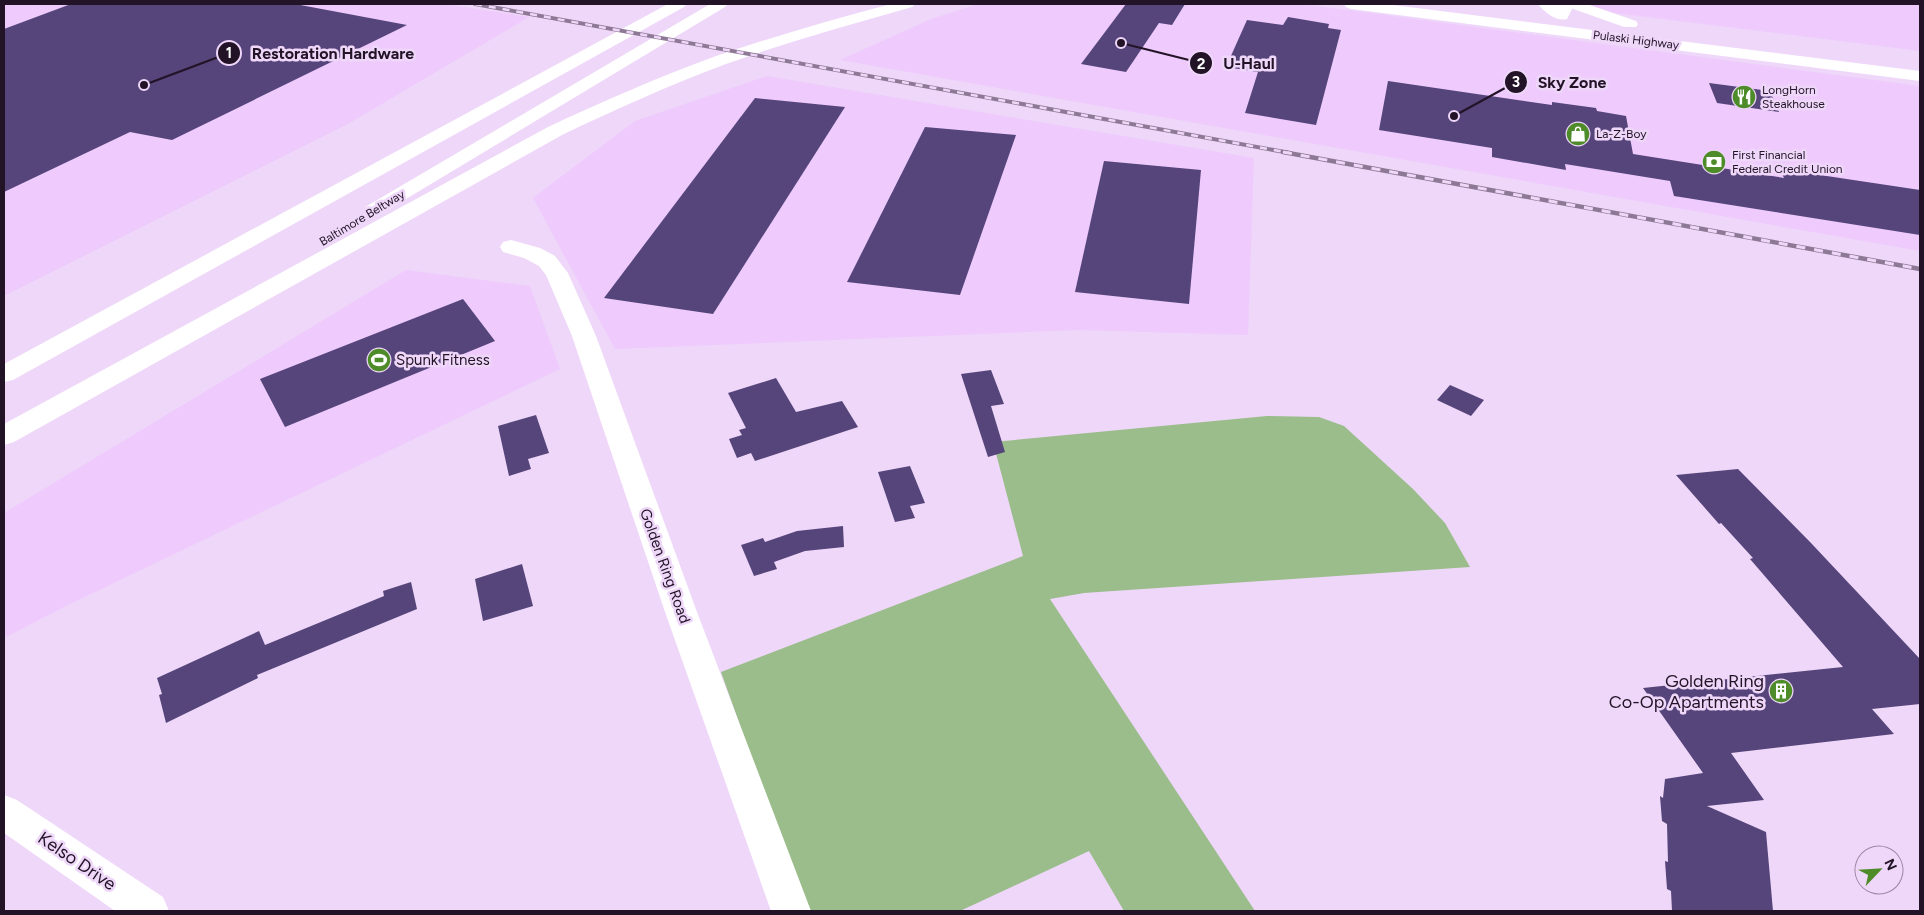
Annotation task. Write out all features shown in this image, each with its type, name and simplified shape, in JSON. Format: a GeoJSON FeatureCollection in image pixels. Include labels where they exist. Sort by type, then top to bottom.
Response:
{"type":"FeatureCollection","features":[{"type":"Feature","properties":{"kind":"main road","name":"Baltimore Beltway"},"geometry":{"type":"LineString","coordinates":[[4,432],[720,4]]}},
{"type":"Feature","properties":{"kind":"main road"},"geometry":{"type":"LineString","coordinates":[[4,436],[555,131],[619,101],[697,69],[906,4]]}},
{"type":"Feature","properties":{"kind":"main road","name":"Pulaski Highway"},"geometry":{"type":"LineString","coordinates":[[1351,4],[1920,76]]}},
{"type":"Feature","properties":{"kind":"main road"},"geometry":{"type":"LineString","coordinates":[[1412,4],[1534,19],[1563,10]]}},
{"type":"Feature","properties":{"kind":"main road","name":"Pulaski Highway"},"geometry":{"type":"LineString","coordinates":[[1465,4],[1563,10],[1630,24],[1687,31]]}},
{"type":"Feature","properties":{"kind":"main road"},"geometry":{"type":"LineString","coordinates":[[1546,4],[1563,10]]}},
{"type":"Feature","properties":{"kind":"main road"},"geometry":{"type":"LineString","coordinates":[[1573,4],[1630,24]]}},
{"type":"Feature","properties":{"kind":"main road"},"geometry":{"type":"LineString","coordinates":[[4,374],[568,65],[665,7]]}},
{"type":"Feature","properties":{"kind":"main road","name":"Golden Ring Road"},"geometry":{"type":"LineString","coordinates":[[511,247],[532,252],[547,261],[557,273],[584,336],[791,911]]}},
{"type":"Feature","properties":{"kind":"main road","name":"Kelso Drive"},"geometry":{"type":"LineString","coordinates":[[4,812],[149,911]]}},
{"type":"Feature","properties":{"kind":"shaded area"},"geometry":{"type":"Polygon","coordinates":[[[4,4],[445,4],[529,17],[348,124],[4,296],[4,4]]]}},
{"type":"Feature","properties":{"kind":"shaded area"},"geometry":{"type":"Polygon","coordinates":[[[978,4],[1302,4],[1920,86],[1920,251],[840,60],[931,19],[978,4]]]}},
{"type":"Feature","properties":{"kind":"shaded area"},"geometry":{"type":"Polygon","coordinates":[[[1542,4],[1920,4],[1920,51],[1542,4]]]}},
{"type":"Feature","properties":{"kind":"shaded area"},"geometry":{"type":"Polygon","coordinates":[[[767,76],[1254,158],[1248,335],[1078,330],[615,349],[533,198],[635,121],[767,76]]]}},
{"type":"Feature","properties":{"kind":"shaded area"},"geometry":{"type":"Polygon","coordinates":[[[406,270],[530,286],[560,369],[68,605],[4,638],[4,513],[406,270]]]}},
{"type":"Feature","properties":{"kind":"green space"},"geometry":{"type":"Polygon","coordinates":[[[1267,416],[1319,417],[1344,426],[1413,489],[1445,523],[1470,567],[1084,593],[1050,599],[1255,911],[1124,911],[1089,851],[960,911],[806,911],[721,672],[1023,556],[993,442],[1267,416]]]}},
{"type":"Feature","properties":{"kind":"building"},"geometry":{"type":"Polygon","coordinates":[[[71,4],[295,4],[407,25],[172,140],[130,132],[4,192],[4,29],[71,4]]]}},
{"type":"Feature","properties":{"kind":"building"},"geometry":{"type":"Polygon","coordinates":[[[1126,4],[1185,4],[1172,25],[1159,23],[1126,72],[1081,64],[1126,4]]]}},
{"type":"Feature","properties":{"kind":"building"},"geometry":{"type":"Polygon","coordinates":[[[1288,17],[1329,24],[1328,28],[1341,30],[1316,125],[1245,113],[1258,72],[1226,67],[1247,20],[1283,25],[1288,17]]]}},
{"type":"Feature","properties":{"kind":"building"},"geometry":{"type":"Polygon","coordinates":[[[1388,81],[1552,105],[1552,102],[1596,108],[1597,111],[1626,116],[1633,154],[1784,178],[1780,169],[1920,190],[1920,235],[1674,196],[1670,181],[1565,164],[1566,170],[1492,157],[1492,148],[1379,130],[1388,81]]]}},
{"type":"Feature","properties":{"kind":"building","name":"LongHorn Steakhouse"},"geometry":{"type":"Polygon","coordinates":[[[1709,83],[1770,91],[1779,112],[1717,103],[1709,83]]]}},
{"type":"Feature","properties":{"kind":"building"},"geometry":{"type":"Polygon","coordinates":[[[755,98],[845,107],[713,314],[604,298],[755,98]]]}},
{"type":"Feature","properties":{"kind":"building"},"geometry":{"type":"Polygon","coordinates":[[[925,127],[1016,135],[960,295],[847,282],[925,127]]]}},
{"type":"Feature","properties":{"kind":"building"},"geometry":{"type":"Polygon","coordinates":[[[1104,161],[1201,170],[1189,304],[1075,292],[1104,161]]]}},
{"type":"Feature","properties":{"kind":"building","name":"Spunk Fitness"},"geometry":{"type":"Polygon","coordinates":[[[463,299],[495,341],[285,427],[260,379],[463,299]]]}},
{"type":"Feature","properties":{"kind":"building"},"geometry":{"type":"Polygon","coordinates":[[[991,370],[1004,404],[991,406],[1005,452],[988,457],[961,374],[991,370]]]}},
{"type":"Feature","properties":{"kind":"building"},"geometry":{"type":"Polygon","coordinates":[[[776,378],[796,412],[842,401],[858,427],[755,461],[751,453],[737,458],[729,439],[742,435],[739,430],[746,428],[728,393],[776,378]]]}},
{"type":"Feature","properties":{"kind":"building"},"geometry":{"type":"Polygon","coordinates":[[[1450,385],[1484,400],[1471,416],[1437,400],[1450,385]]]}},
{"type":"Feature","properties":{"kind":"building"},"geometry":{"type":"Polygon","coordinates":[[[536,415],[549,453],[528,459],[531,469],[509,476],[498,426],[536,415]]]}},
{"type":"Feature","properties":{"kind":"building"},"geometry":{"type":"Polygon","coordinates":[[[910,466],[925,503],[910,506],[915,518],[895,522],[878,472],[910,466]]]}},
{"type":"Feature","properties":{"kind":"building","name":"Golden Ring Co-Op Apartments"},"geometry":{"type":"Polygon","coordinates":[[[1738,469],[1811,543],[1920,659],[1920,704],[1872,709],[1894,734],[1731,753],[1764,800],[1707,806],[1766,832],[1773,911],[1672,911],[1671,891],[1667,889],[1665,861],[1668,862],[1667,824],[1662,821],[1660,796],[1663,798],[1665,779],[1703,773],[1643,688],[1843,667],[1750,559],[1753,558],[1721,523],[1719,524],[1676,475],[1738,469]]]}},
{"type":"Feature","properties":{"kind":"building"},"geometry":{"type":"Polygon","coordinates":[[[843,526],[844,547],[805,551],[774,562],[777,569],[754,576],[741,545],[763,538],[765,542],[797,531],[843,526]]]}},
{"type":"Feature","properties":{"kind":"building"},"geometry":{"type":"Polygon","coordinates":[[[522,564],[533,606],[483,621],[475,579],[522,564]]]}},
{"type":"Feature","properties":{"kind":"building"},"geometry":{"type":"Polygon","coordinates":[[[411,582],[417,609],[257,675],[258,678],[166,723],[159,695],[162,694],[157,678],[259,631],[265,645],[384,596],[383,591],[411,582]]]}},
{"type":"Feature","properties":{"kind":"railway"},"geometry":{"type":"LineString","coordinates":[[475,4],[1290,153]]}},
{"type":"Feature","properties":{"kind":"railway"},"geometry":{"type":"LineString","coordinates":[[1283,152],[1920,269]]}},
{"type":"Feature","properties":{"kind":"place","name":"U-Haul"},"geometry":{"type":"Point","coordinates":[1121,43]}},
{"type":"Feature","properties":{"kind":"place","name":"Restoration Hardware"},"geometry":{"type":"Point","coordinates":[144,85]}},
{"type":"Feature","properties":{"kind":"place","name":"LongHorn Steakhouse"},"geometry":{"type":"Point","coordinates":[1744,97]}},
{"type":"Feature","properties":{"kind":"place","name":"Sky Zone"},"geometry":{"type":"Point","coordinates":[1454,116]}},
{"type":"Feature","properties":{"kind":"place","name":"La-Z-Boy"},"geometry":{"type":"Point","coordinates":[1578,134]}},
{"type":"Feature","properties":{"kind":"place","name":"First Financial Federal Credit Union"},"geometry":{"type":"Point","coordinates":[1714,162]}},
{"type":"Feature","properties":{"kind":"place","name":"Spunk Fitness"},"geometry":{"type":"Point","coordinates":[379,360]}},
{"type":"Feature","properties":{"kind":"place","name":"Golden Ring Co-Op Apartments"},"geometry":{"type":"Point","coordinates":[1781,691]}}]}
